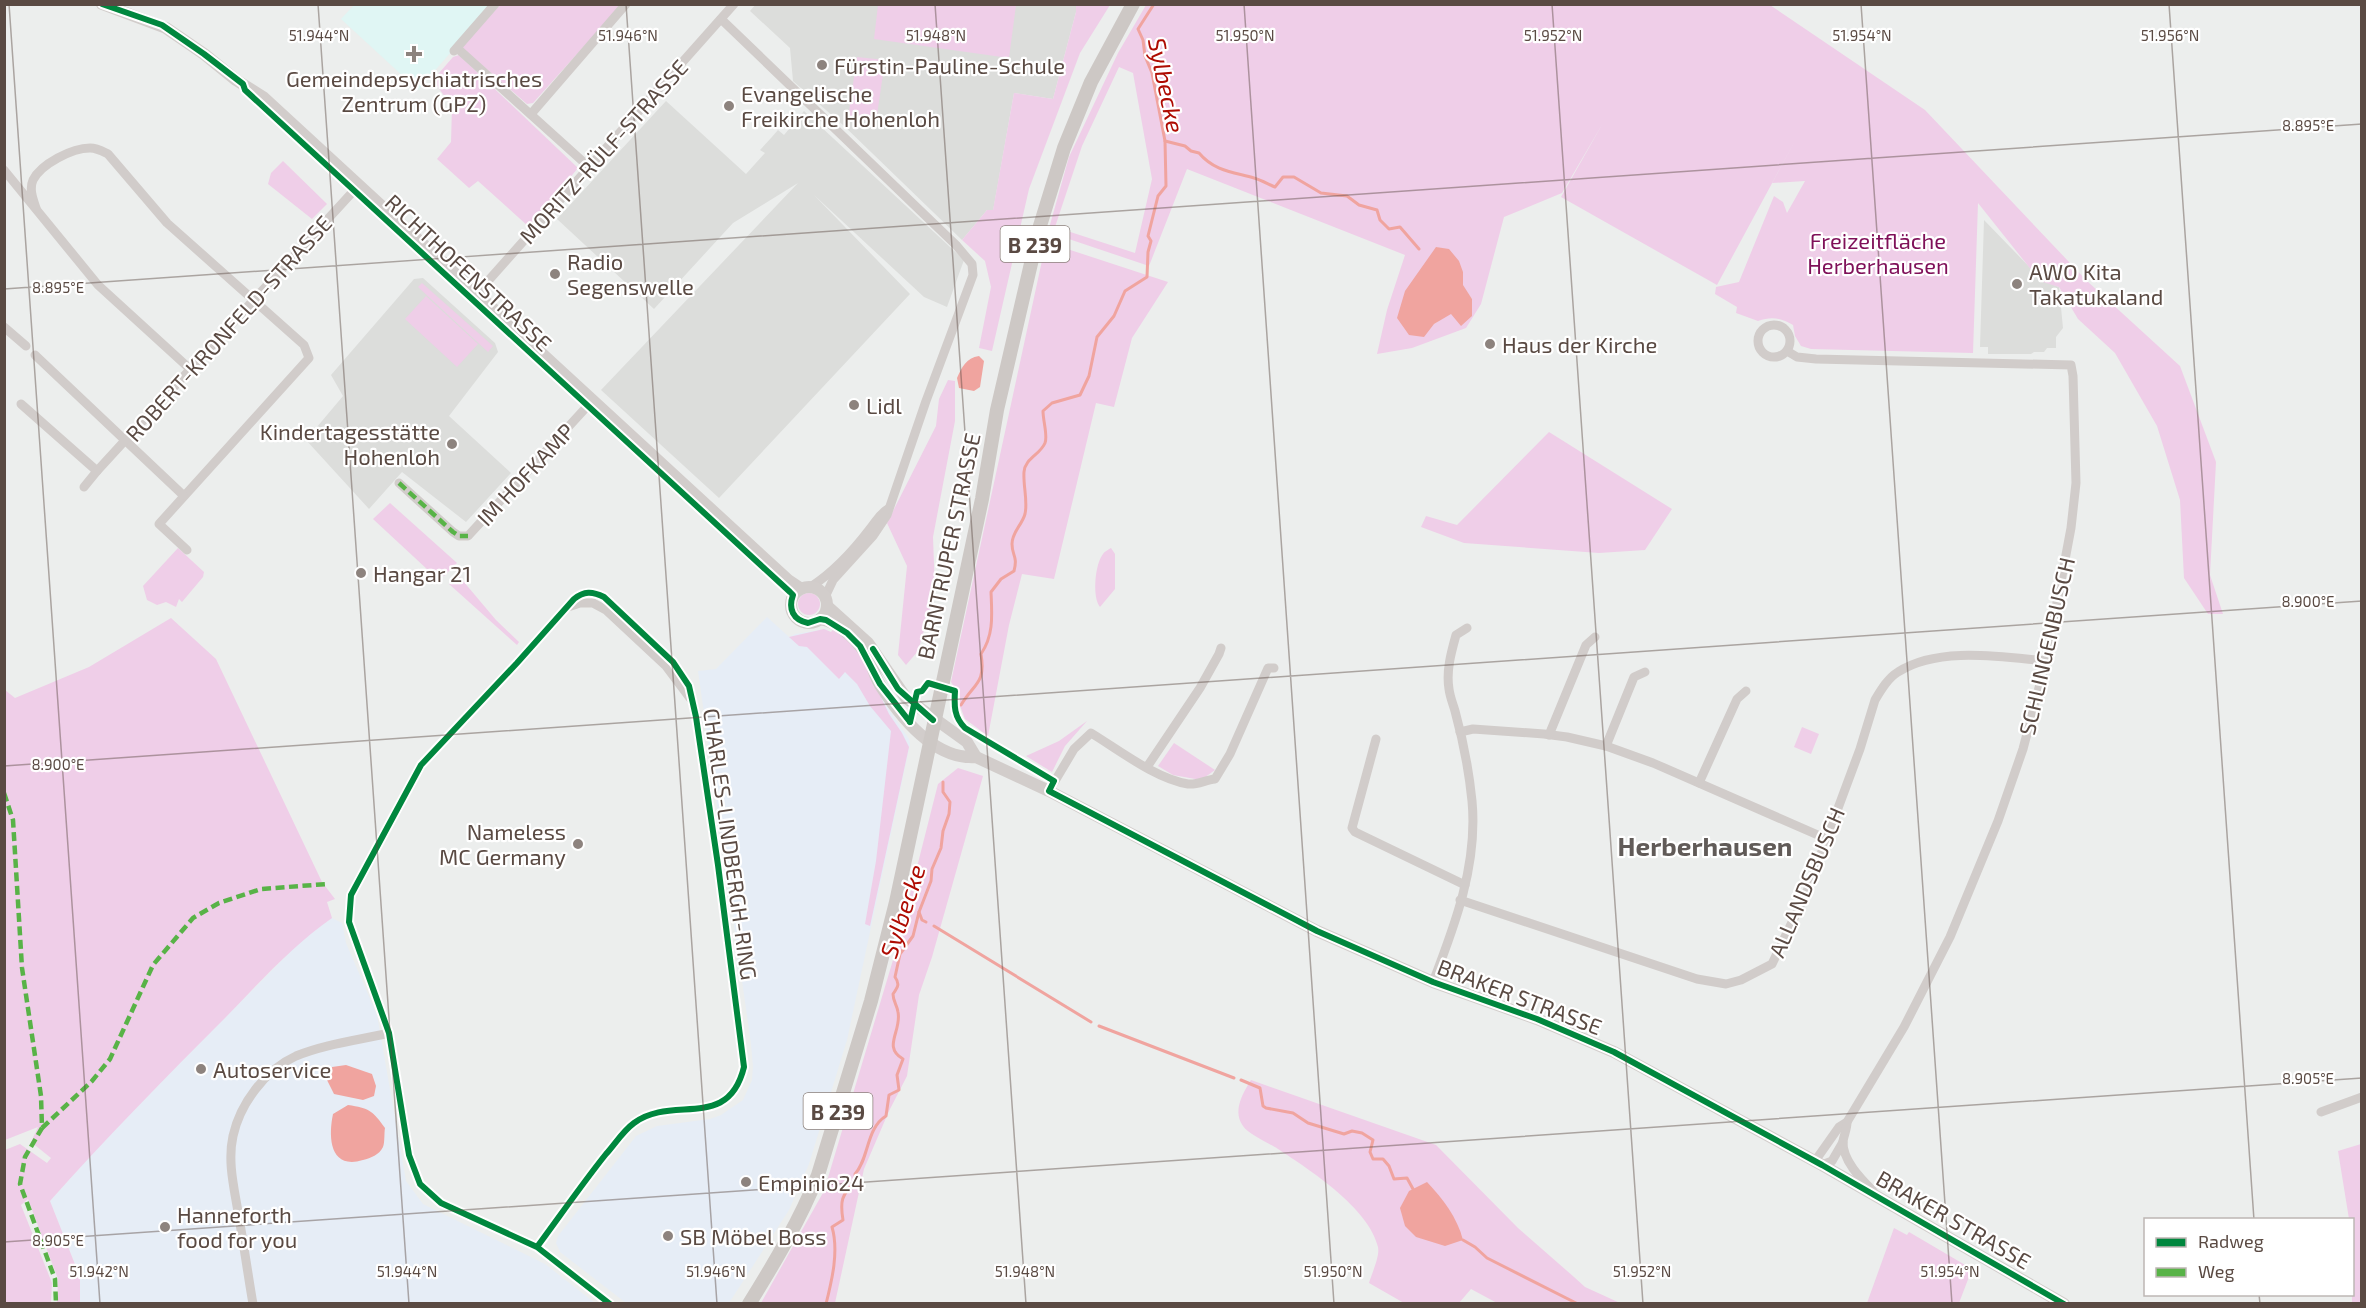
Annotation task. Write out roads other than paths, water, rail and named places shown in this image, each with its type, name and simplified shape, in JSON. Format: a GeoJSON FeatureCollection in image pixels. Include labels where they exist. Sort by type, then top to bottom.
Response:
{"type":"FeatureCollection","features":[{"type":"Feature","properties":{"kind":"main road","name":"BARNTRUPER STRASSE"},"geometry":{"type":"LineString","coordinates":[[749,1304],[799,1218],[818,1174],[879,971],[896,902],[982,499],[997,410],[1039,229],[1064,148],[1091,82],[1133,4]]}},
{"type":"Feature","properties":{"kind":"street","name":"RICHTHOFENSTRASSE"},"geometry":{"type":"LineString","coordinates":[[102,4],[124,8],[166,28],[264,97],[356,187],[591,402],[788,580],[802,590]]}},
{"type":"Feature","properties":{"kind":"street"},"geometry":{"type":"LineString","coordinates":[[495,4],[455,50],[589,167]]}},
{"type":"Feature","properties":{"kind":"street"},"geometry":{"type":"LineString","coordinates":[[531,114],[626,4]]}},
{"type":"Feature","properties":{"kind":"street","name":"MORITZ-RÜLF-STRASSE"},"geometry":{"type":"LineString","coordinates":[[475,296],[734,4]]}},
{"type":"Feature","properties":{"kind":"street"},"geometry":{"type":"LineString","coordinates":[[721,19],[956,245],[972,264],[974,275],[887,515],[882,524],[833,580],[820,619]]}},
{"type":"Feature","properties":{"kind":"street"},"geometry":{"type":"LineString","coordinates":[[36,208],[31,189],[34,179],[43,169],[77,150],[99,149],[108,154],[167,223],[304,345],[309,358],[159,524],[187,550]]}},
{"type":"Feature","properties":{"kind":"street"},"geometry":{"type":"LineString","coordinates":[[4,170],[98,285],[190,369]]}},
{"type":"Feature","properties":{"kind":"street","name":"ROBERT-KRONFELD-STRASSE"},"geometry":{"type":"LineString","coordinates":[[84,487],[356,187]]}},
{"type":"Feature","properties":{"kind":"street"},"geometry":{"type":"LineString","coordinates":[[4,327],[26,346]]}},
{"type":"Feature","properties":{"kind":"street","name":"SCHLINGENBUSCH"},"geometry":{"type":"LineString","coordinates":[[1787,351],[1797,357],[1816,359],[2071,365],[2073,376],[2076,483],[2067,551],[2036,704],[2002,811],[1950,937],[1904,1027],[1846,1122],[1839,1126],[1819,1163]]}},
{"type":"Feature","properties":{"kind":"street"},"geometry":{"type":"LineString","coordinates":[[35,355],[183,495]]}},
{"type":"Feature","properties":{"kind":"street","name":"IM HOFKAMP"},"geometry":{"type":"LineString","coordinates":[[399,483],[453,532],[459,536],[468,536],[591,402]]}},
{"type":"Feature","properties":{"kind":"street"},"geometry":{"type":"LineString","coordinates":[[21,404],[97,471]]}},
{"type":"Feature","properties":{"kind":"street"},"geometry":{"type":"LineString","coordinates":[[888,509],[882,512],[870,529],[831,571],[802,590],[790,605],[795,617],[808,623],[820,619],[835,624],[860,646],[880,684],[929,744]]}},
{"type":"Feature","properties":{"kind":"street"},"geometry":{"type":"LineString","coordinates":[[802,590],[821,591],[826,601],[868,642],[906,698],[933,720]]}},
{"type":"Feature","properties":{"kind":"street","name":"CHARLES-LINDBERGH-RING"},"geometry":{"type":"LineString","coordinates":[[537,1247],[585,1180],[634,1122],[653,1114],[714,1107],[734,1092],[740,1082],[744,1067],[705,775],[691,699],[666,666],[606,610],[593,603],[580,603],[568,607],[421,765],[351,895],[349,922],[389,1033],[409,1155],[420,1184],[441,1203],[537,1247],[610,1304]]}},
{"type":"Feature","properties":{"kind":"street"},"geometry":{"type":"LineString","coordinates":[[1433,982],[1454,924],[1471,860],[1473,825],[1470,782],[1449,691],[1448,672],[1456,635],[1467,628]]}},
{"type":"Feature","properties":{"kind":"street"},"geometry":{"type":"LineString","coordinates":[[1549,735],[1586,645],[1595,636]]}},
{"type":"Feature","properties":{"kind":"street"},"geometry":{"type":"LineString","coordinates":[[1147,766],[1200,688],[1221,648]]}},
{"type":"Feature","properties":{"kind":"street","name":"ALLANDSBUSCH"},"geometry":{"type":"LineString","coordinates":[[1460,900],[1697,979],[1726,984],[1741,980],[1772,964],[1808,889],[1875,700],[1885,684],[1897,672],[1924,661],[1947,657],[1989,656],[2046,661]]}},
{"type":"Feature","properties":{"kind":"street"},"geometry":{"type":"LineString","coordinates":[[1049,791],[1074,749],[1091,733],[1171,780],[1190,784],[1215,779],[1230,754],[1269,668],[1274,668]]}},
{"type":"Feature","properties":{"kind":"street"},"geometry":{"type":"LineString","coordinates":[[1605,746],[1634,677],[1645,672]]}},
{"type":"Feature","properties":{"kind":"street"},"geometry":{"type":"LineString","coordinates":[[1699,783],[1737,699],[1746,691]]}},
{"type":"Feature","properties":{"kind":"street","name":"BRAKER STRASSE"},"geometry":{"type":"LineString","coordinates":[[933,720],[967,742],[976,757]]}},
{"type":"Feature","properties":{"kind":"street"},"geometry":{"type":"LineString","coordinates":[[1460,732],[1473,729],[1549,735],[1605,746],[1699,783],[1827,839]]}},
{"type":"Feature","properties":{"kind":"street"},"geometry":{"type":"LineString","coordinates":[[1376,739],[1352,828],[1355,832],[1465,885]]}},
{"type":"Feature","properties":{"kind":"street","name":"BRAKER STRASSE"},"geometry":{"type":"LineString","coordinates":[[929,744],[964,758],[976,757],[1049,791],[1317,932],[1433,982],[1594,1042],[1819,1163],[2064,1304]]}},
{"type":"Feature","properties":{"kind":"street"},"geometry":{"type":"LineString","coordinates":[[253,1304],[231,1173],[232,1137],[240,1114],[259,1084],[294,1057],[313,1050],[389,1033]]}},
{"type":"Feature","properties":{"kind":"street"},"geometry":{"type":"LineString","coordinates":[[2321,1112],[2361,1097]]}},
{"type":"Feature","properties":{"kind":"street"},"geometry":{"type":"LineString","coordinates":[[1819,1163],[1832,1161],[1847,1131],[1846,1122]]}},
{"type":"Feature","properties":{"kind":"street"},"geometry":{"type":"LineString","coordinates":[[1843,1142],[1858,1175],[1880,1198]]}},
{"type":"Feature","properties":{"kind":"waterway","name":"Sylbecke"},"geometry":{"type":"LineString","coordinates":[[961,705],[978,682],[982,672],[981,654],[988,640],[991,624],[991,592],[1001,579],[1014,571],[1012,540],[1024,518],[1026,509],[1025,467],[1043,447],[1046,440],[1043,411],[1052,403],[1080,395],[1089,376],[1097,337],[1114,316],[1125,291],[1147,277],[1151,241],[1148,236],[1158,196],[1166,186],[1165,141],[1152,73],[1138,29],[1154,4]]}},
{"type":"Feature","properties":{"kind":"waterway"},"geometry":{"type":"LineString","coordinates":[[1165,141],[1185,146],[1199,153],[1217,167],[1275,187],[1283,177],[1294,177],[1321,193],[1347,196],[1359,205],[1377,210],[1380,220],[1389,229],[1400,227],[1419,249]]}},
{"type":"Feature","properties":{"kind":"waterway","name":"Sylbecke"},"geometry":{"type":"LineString","coordinates":[[826,1304],[835,1256],[832,1227],[843,1220],[842,1203],[847,1190],[856,1182],[855,1174],[860,1168],[871,1136],[879,1121],[886,1116],[889,1095],[899,1090],[897,1075],[903,1059],[897,1054],[893,1044],[899,1019],[893,996],[898,985],[895,977],[900,954],[913,936],[931,881],[932,869],[941,848],[950,802],[943,792],[943,782]]}},
{"type":"Feature","properties":{"kind":"waterway","name":"Sylbecke"},"geometry":{"type":"LineString","coordinates":[[919,912],[922,920],[926,922]]}},
{"type":"Feature","properties":{"kind":"waterway"},"geometry":{"type":"LineString","coordinates":[[934,926],[1091,1022]]}},
{"type":"Feature","properties":{"kind":"waterway"},"geometry":{"type":"LineString","coordinates":[[1099,1026],[1234,1078]]}},
{"type":"Feature","properties":{"kind":"waterway"},"geometry":{"type":"LineString","coordinates":[[1241,1080],[1260,1088],[1263,1106],[1266,1108],[1293,1113],[1308,1123],[1344,1134],[1352,1131],[1362,1133],[1373,1140],[1370,1152],[1373,1159],[1383,1159],[1389,1166],[1394,1179],[1407,1178],[1413,1189]]}},
{"type":"Feature","properties":{"kind":"waterway"},"geometry":{"type":"LineString","coordinates":[[1463,1240],[1487,1258],[1578,1304]]}},
{"type":"Feature","properties":{"kind":"place","name":"Gemeindepsychiatrisches Zentrum (GPZ)"},"geometry":{"type":"Point","coordinates":[414,54]}},
{"type":"Feature","properties":{"kind":"place","name":"Fürstin-Pauline-Schule"},"geometry":{"type":"Point","coordinates":[822,65]}},
{"type":"Feature","properties":{"kind":"place","name":"Evangelische Freikirche Hohenloh"},"geometry":{"type":"Point","coordinates":[729,106]}},
{"type":"Feature","properties":{"kind":"place","name":"Radio Segenswelle"},"geometry":{"type":"Point","coordinates":[555,274]}},
{"type":"Feature","properties":{"kind":"place","name":"AWO Kita Takatukaland"},"geometry":{"type":"Point","coordinates":[2017,284]}},
{"type":"Feature","properties":{"kind":"place","name":"Haus der Kirche"},"geometry":{"type":"Point","coordinates":[1490,344]}},
{"type":"Feature","properties":{"kind":"place","name":"Lidl"},"geometry":{"type":"Point","coordinates":[854,405]}},
{"type":"Feature","properties":{"kind":"place","name":"Kindertagesstätte Hohenloh"},"geometry":{"type":"Point","coordinates":[452,444]}},
{"type":"Feature","properties":{"kind":"place","name":"Hangar 21"},"geometry":{"type":"Point","coordinates":[361,573]}},
{"type":"Feature","properties":{"kind":"place","name":"Nameless MC Germany"},"geometry":{"type":"Point","coordinates":[578,844]}},
{"type":"Feature","properties":{"kind":"place","name":"Autoservice"},"geometry":{"type":"Point","coordinates":[201,1069]}},
{"type":"Feature","properties":{"kind":"place","name":"Empinio24"},"geometry":{"type":"Point","coordinates":[746,1182]}},
{"type":"Feature","properties":{"kind":"place","name":"Hanneforth food for you"},"geometry":{"type":"Point","coordinates":[165,1227]}},
{"type":"Feature","properties":{"kind":"place","name":"SB Möbel Boss"},"geometry":{"type":"Point","coordinates":[668,1236]}},
{"type":"Feature","properties":{"kind":"district","name":"Herberhausen"},"geometry":{"type":"Point","coordinates":[1705,845]}},
{"type":"Feature","properties":{"kind":"park label","name":"Freizeitfläche Herberhausen"},"geometry":{"type":"Point","coordinates":[1878,252]}}]}
